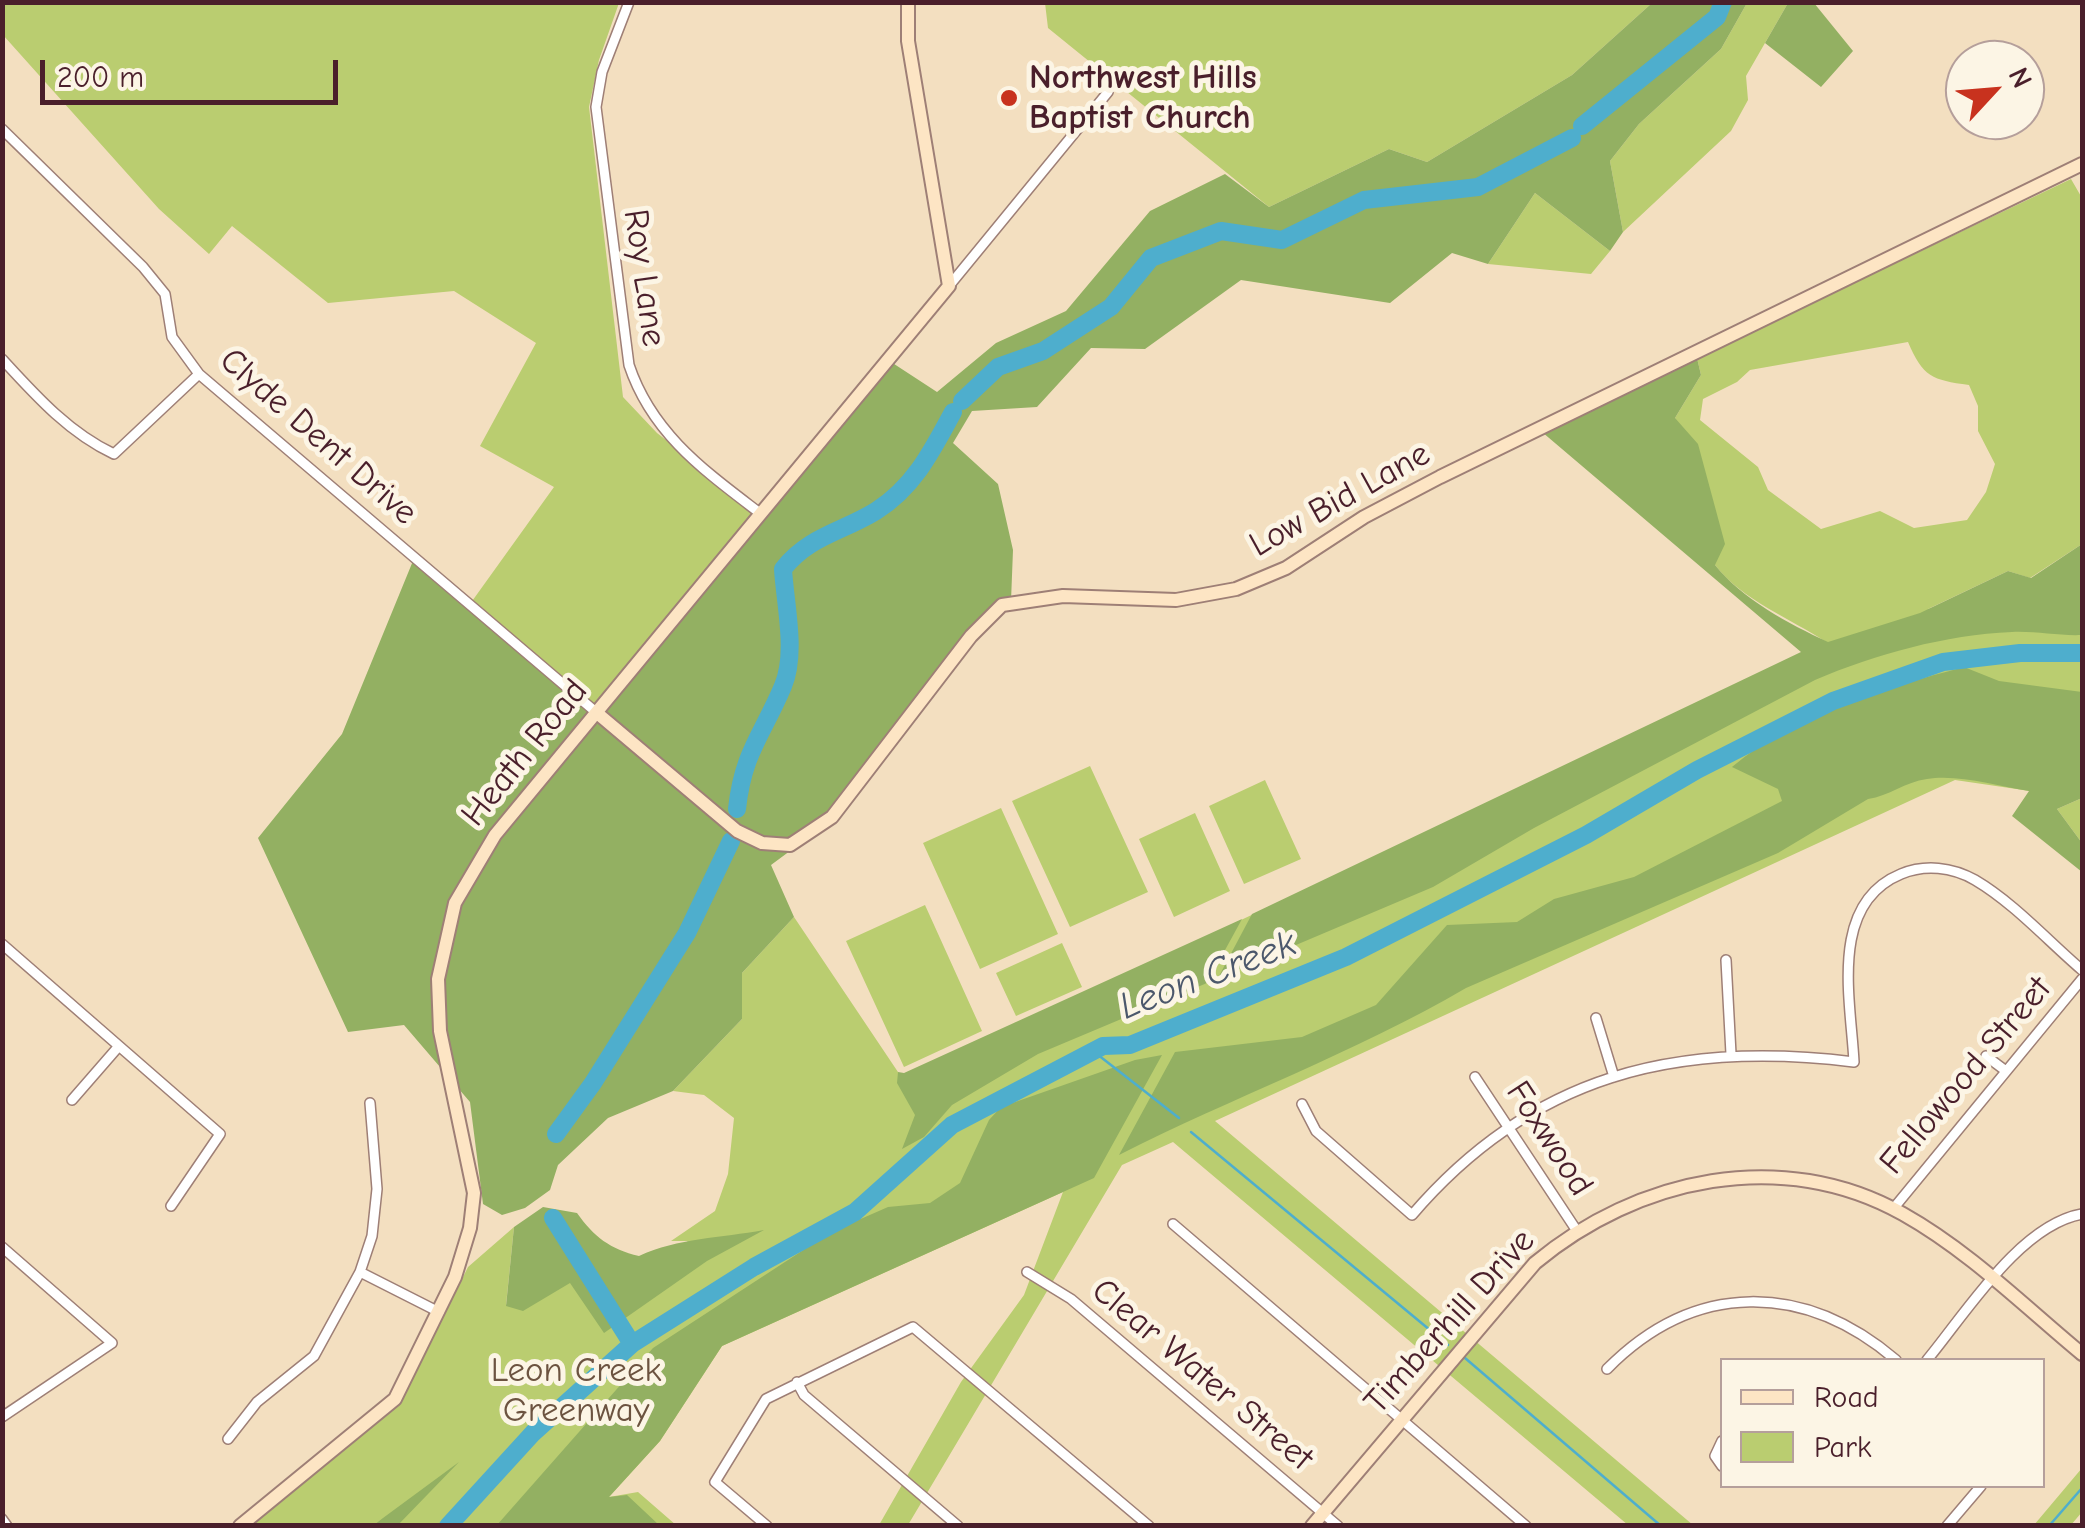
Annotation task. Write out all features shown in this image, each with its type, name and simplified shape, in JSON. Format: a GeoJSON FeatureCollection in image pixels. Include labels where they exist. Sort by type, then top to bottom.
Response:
{"type":"FeatureCollection","features":[{"type":"Feature","properties":{"kind":"street","name":"Roy Lane"},"geometry":{"type":"LineString","coordinates":[[629,2],[602,72],[596,107],[629,366],[642,400],[663,431],[691,460],[761,514]]}},
{"type":"Feature","properties":{"kind":"street"},"geometry":{"type":"LineString","coordinates":[[908,2],[908,41],[949,286]]}},
{"type":"Feature","properties":{"kind":"street","name":"Heath Road"},"geometry":{"type":"LineString","coordinates":[[240,1526],[386,1410],[404,1385],[439,1312],[470,1228],[474,1194],[440,1032],[438,979],[447,928],[479,856],[1108,92]]}},
{"type":"Feature","properties":{"kind":"street","name":"Clyde Dent Drive"},"geometry":{"type":"LineString","coordinates":[[2,129],[154,280],[165,294],[172,337],[199,374],[597,713]]}},
{"type":"Feature","properties":{"kind":"street","name":"Low Bid Lane"},"geometry":{"type":"LineString","coordinates":[[597,713],[737,831],[770,845],[801,841],[832,817],[970,636],[1002,605],[1062,596],[1176,600],[1263,580],[1364,517],[1473,460],[2082,164]]}},
{"type":"Feature","properties":{"kind":"street"},"geometry":{"type":"LineString","coordinates":[[2,359],[48,407],[94,445],[114,454],[199,374]]}},
{"type":"Feature","properties":{"kind":"street"},"geometry":{"type":"LineString","coordinates":[[1302,1104],[1316,1130],[1412,1215],[1455,1169],[1508,1128],[1559,1098],[1614,1077],[1669,1062],[1732,1054],[1802,1054],[1854,1062],[1849,953],[1852,929],[1866,900],[1878,888],[1908,871],[1942,869],[1975,880],[2082,970]]}},
{"type":"Feature","properties":{"kind":"street"},"geometry":{"type":"LineString","coordinates":[[5,950],[220,1134],[172,1206]]}},
{"type":"Feature","properties":{"kind":"street"},"geometry":{"type":"LineString","coordinates":[[1726,960],[1732,1054]]}},
{"type":"Feature","properties":{"kind":"street","name":"Fellowood Street"},"geometry":{"type":"LineString","coordinates":[[1893,1208],[2082,979]]}},
{"type":"Feature","properties":{"kind":"street"},"geometry":{"type":"LineString","coordinates":[[1596,1018],[1614,1077]]}},
{"type":"Feature","properties":{"kind":"street"},"geometry":{"type":"LineString","coordinates":[[72,1100],[120,1046]]}},
{"type":"Feature","properties":{"kind":"street"},"geometry":{"type":"LineString","coordinates":[[1986,1056],[2006,1071]]}},
{"type":"Feature","properties":{"kind":"street","name":"Foxwood"},"geometry":{"type":"LineString","coordinates":[[1475,1076],[1577,1231]]}},
{"type":"Feature","properties":{"kind":"street"},"geometry":{"type":"LineString","coordinates":[[228,1439],[257,1402],[314,1356],[360,1272],[372,1236],[377,1189],[370,1103]]}},
{"type":"Feature","properties":{"kind":"street","name":"Timberhill Drive"},"geometry":{"type":"LineString","coordinates":[[1312,1526],[1535,1264],[1577,1231],[1657,1192],[1732,1178],[1816,1183],[1893,1208],[1965,1254],[2082,1354]]}},
{"type":"Feature","properties":{"kind":"street"},"geometry":{"type":"LineString","coordinates":[[1929,1358],[2036,1233],[2082,1214]]}},
{"type":"Feature","properties":{"kind":"street"},"geometry":{"type":"LineString","coordinates":[[1173,1224],[1526,1526]]}},
{"type":"Feature","properties":{"kind":"street"},"geometry":{"type":"LineString","coordinates":[[2,1247],[112,1342],[2,1417]]}},
{"type":"Feature","properties":{"kind":"street"},"geometry":{"type":"LineString","coordinates":[[360,1272],[439,1312]]}},
{"type":"Feature","properties":{"kind":"street","name":"Clear Water Street"},"geometry":{"type":"LineString","coordinates":[[1027,1272],[1070,1299],[1338,1526]]}},
{"type":"Feature","properties":{"kind":"street"},"geometry":{"type":"LineString","coordinates":[[1607,1369],[1668,1323],[1706,1308],[1746,1302],[1786,1304],[1825,1314],[1861,1332],[1894,1358]]}},
{"type":"Feature","properties":{"kind":"street"},"geometry":{"type":"LineString","coordinates":[[767,1526],[715,1482],[757,1409],[797,1382],[913,1327],[1149,1526]]}},
{"type":"Feature","properties":{"kind":"street"},"geometry":{"type":"LineString","coordinates":[[797,1382],[804,1395],[958,1526]]}},
{"type":"Feature","properties":{"kind":"street"},"geometry":{"type":"LineString","coordinates":[[1948,1526],[1979,1488]]}},
{"type":"Feature","properties":{"kind":"street"},"geometry":{"type":"LineString","coordinates":[[2,1519],[7,1526]]}},
{"type":"Feature","properties":{"kind":"green space"},"geometry":{"type":"Polygon","coordinates":[[[2,3],[619,3],[599,60],[589,107],[623,397],[657,433],[761,514],[597,713],[470,604],[554,487],[480,446],[536,343],[454,291],[328,303],[232,226],[209,254],[159,209],[3,35],[2,3]]]}},
{"type":"Feature","properties":{"kind":"green space"},"geometry":{"type":"Polygon","coordinates":[[[1045,3],[1652,3],[1572,75],[1427,162],[1389,149],[1269,207],[1048,28],[1045,3]]]}},
{"type":"Feature","properties":{"kind":"green space"},"geometry":{"type":"Polygon","coordinates":[[[1652,3],[1747,3],[1721,49],[1639,124],[1610,161],[1623,232],[1610,251],[1535,193],[1488,264],[1452,253],[1390,303],[1241,280],[1145,349],[1091,348],[1037,407],[972,411],[953,443],[998,484],[1013,550],[1011,601],[1002,605],[821,828],[771,865],[794,917],[742,973],[742,1019],[673,1091],[608,1118],[558,1165],[550,1190],[525,1208],[502,1215],[483,1204],[470,1102],[404,1025],[348,1032],[258,838],[342,734],[415,556],[597,713],[888,360],[937,392],[996,343],[1066,311],[1150,211],[1225,174],[1269,207],[1389,149],[1427,162],[1572,75],[1652,3]]]}},
{"type":"Feature","properties":{"kind":"green space"},"geometry":{"type":"Polygon","coordinates":[[[1747,3],[1788,3],[1746,76],[1748,100],[1731,131],[1623,232],[1610,161],[1639,124],[1721,49],[1747,3]]]}},
{"type":"Feature","properties":{"kind":"green space"},"geometry":{"type":"Polygon","coordinates":[[[1788,3],[1814,3],[1853,51],[1821,87],[1765,43],[1788,3]]]}},
{"type":"Feature","properties":{"kind":"green space","name":"Leon Creek Greenway"},"geometry":{"type":"Polygon","coordinates":[[[2071,179],[2082,198],[2082,544],[2030,578],[2008,571],[1928,609],[2082,576],[2082,792],[2030,791],[1955,780],[1215,1121],[1693,1525],[1628,1525],[1173,1142],[1122,1165],[908,1525],[879,1525],[961,1382],[1024,1295],[1063,1192],[722,1346],[660,1441],[609,1497],[638,1492],[676,1525],[250,1526],[400,1403],[468,1267],[514,1227],[506,1305],[559,1261],[659,1265],[688,1241],[671,1241],[715,1211],[728,1174],[734,1118],[704,1095],[673,1091],[742,1019],[742,973],[794,917],[898,1072],[898,1083],[1826,642],[1753,599],[1715,565],[1675,418],[1701,375],[1697,358],[2071,179]],[[1908,342],[1750,370],[1737,382],[1703,399],[1700,420],[1758,467],[1768,490],[1821,529],[1880,511],[1914,528],[1967,520],[1986,492],[1995,464],[1978,431],[1978,406],[1969,385],[1930,375],[1908,342]]]}},
{"type":"Feature","properties":{"kind":"green space"},"geometry":{"type":"Polygon","coordinates":[[[1535,193],[1610,251],[1591,274],[1488,264],[1535,193]]]}},
{"type":"Feature","properties":{"kind":"green space"},"geometry":{"type":"Polygon","coordinates":[[[1697,358],[1701,375],[1675,418],[1698,444],[1725,544],[1715,565],[1752,600],[1828,642],[1920,613],[2008,571],[2031,578],[2082,544],[2082,635],[2012,632],[1962,637],[1886,654],[1815,680],[1534,828],[1433,887],[1218,978],[1252,914],[1801,652],[1542,432],[1697,358]]]}},
{"type":"Feature","properties":{"kind":"green space"},"geometry":{"type":"Polygon","coordinates":[[[1964,667],[1999,681],[2082,692],[2082,798],[2057,809],[2082,843],[2082,872],[2012,816],[2029,791],[1964,779],[1919,781],[1868,799],[1778,853],[1466,988],[1381,1033],[1119,1155],[1175,1052],[1302,1037],[1376,1005],[1447,925],[1517,922],[1554,899],[1634,877],[1782,801],[1778,789],[1732,767],[1758,748],[1842,705],[1964,667]]]}},
{"type":"Feature","properties":{"kind":"green space"},"geometry":{"type":"Polygon","coordinates":[[[1090,766],[1148,892],[1070,927],[1012,801],[1090,766]]]}},
{"type":"Feature","properties":{"kind":"green space"},"geometry":{"type":"Polygon","coordinates":[[[1265,780],[1301,859],[1244,884],[1209,806],[1265,780]]]}},
{"type":"Feature","properties":{"kind":"green space"},"geometry":{"type":"Polygon","coordinates":[[[2082,798],[2082,843],[2057,809],[2082,798]]]}},
{"type":"Feature","properties":{"kind":"green space"},"geometry":{"type":"Polygon","coordinates":[[[1001,808],[1058,934],[980,969],[923,843],[1001,808]]]}},
{"type":"Feature","properties":{"kind":"green space"},"geometry":{"type":"Polygon","coordinates":[[[1195,813],[1230,891],[1174,917],[1139,839],[1195,813]]]}},
{"type":"Feature","properties":{"kind":"green space"},"geometry":{"type":"Polygon","coordinates":[[[925,905],[982,1031],[904,1067],[846,941],[925,905]]]}},
{"type":"Feature","properties":{"kind":"green space"},"geometry":{"type":"Polygon","coordinates":[[[1242,919],[1207,983],[1038,1054],[952,1105],[924,1137],[902,1149],[915,1115],[897,1083],[898,1072],[904,1073],[1242,919]]]}},
{"type":"Feature","properties":{"kind":"green space"},"geometry":{"type":"Polygon","coordinates":[[[1062,943],[1082,987],[1016,1016],[996,973],[1062,943]]]}},
{"type":"Feature","properties":{"kind":"green space"},"geometry":{"type":"Polygon","coordinates":[[[1162,1055],[1094,1178],[722,1346],[660,1441],[609,1497],[627,1495],[659,1525],[497,1525],[653,1348],[831,1232],[888,1207],[930,1203],[960,1183],[989,1120],[1001,1107],[1135,1060],[1162,1055]]]}},
{"type":"Feature","properties":{"kind":"green space"},"geometry":{"type":"Polygon","coordinates":[[[543,1207],[577,1213],[604,1241],[639,1256],[684,1242],[764,1230],[707,1261],[604,1333],[570,1283],[523,1311],[506,1306],[514,1227],[543,1207]]]}},
{"type":"Feature","properties":{"kind":"green space"},"geometry":{"type":"Polygon","coordinates":[[[459,1462],[398,1525],[374,1525],[383,1518],[459,1462]]]}},
{"type":"Feature","properties":{"kind":"green space"},"geometry":{"type":"Polygon","coordinates":[[[2082,1468],[2082,1512],[2071,1525],[2034,1525],[2082,1468]]]}},
{"type":"Feature","properties":{"kind":"waterway"},"geometry":{"type":"LineString","coordinates":[[1582,126],[1717,17],[1723,2]]}},
{"type":"Feature","properties":{"kind":"waterway"},"geometry":{"type":"LineString","coordinates":[[962,401],[998,367],[1043,351],[1111,307],[1151,258],[1221,231],[1282,240],[1364,200],[1478,187],[1572,138]]}},
{"type":"Feature","properties":{"kind":"waterway"},"geometry":{"type":"LineString","coordinates":[[737,809],[749,758],[787,673],[790,644],[783,569],[804,549],[876,511],[901,491],[929,454],[953,412]]}},
{"type":"Feature","properties":{"kind":"waterway","name":"Leon Creek"},"geometry":{"type":"LineString","coordinates":[[448,1526],[533,1433],[632,1344],[754,1267],[855,1212],[952,1125],[1103,1046],[1130,1045],[1346,957],[1586,835],[1697,770],[1833,701],[1943,662],[2020,653],[2082,653]]}},
{"type":"Feature","properties":{"kind":"waterway"},"geometry":{"type":"LineString","coordinates":[[556,1134],[593,1083],[687,933],[731,841]]}},
{"type":"Feature","properties":{"kind":"waterway"},"geometry":{"type":"LineString","coordinates":[[1093,1051],[1179,1118]]}},
{"type":"Feature","properties":{"kind":"waterway"},"geometry":{"type":"LineString","coordinates":[[1191,1132],[1448,1345]]}},
{"type":"Feature","properties":{"kind":"waterway"},"geometry":{"type":"LineString","coordinates":[[553,1218],[632,1344]]}},
{"type":"Feature","properties":{"kind":"waterway"},"geometry":{"type":"LineString","coordinates":[[1465,1358],[1661,1526]]}},
{"type":"Feature","properties":{"kind":"waterway"},"geometry":{"type":"LineString","coordinates":[[2049,1526],[2082,1488]]}},
{"type":"Feature","properties":{"kind":"place","name":"Northwest Hills Baptist Church"},"geometry":{"type":"Point","coordinates":[1009,98]}}]}
